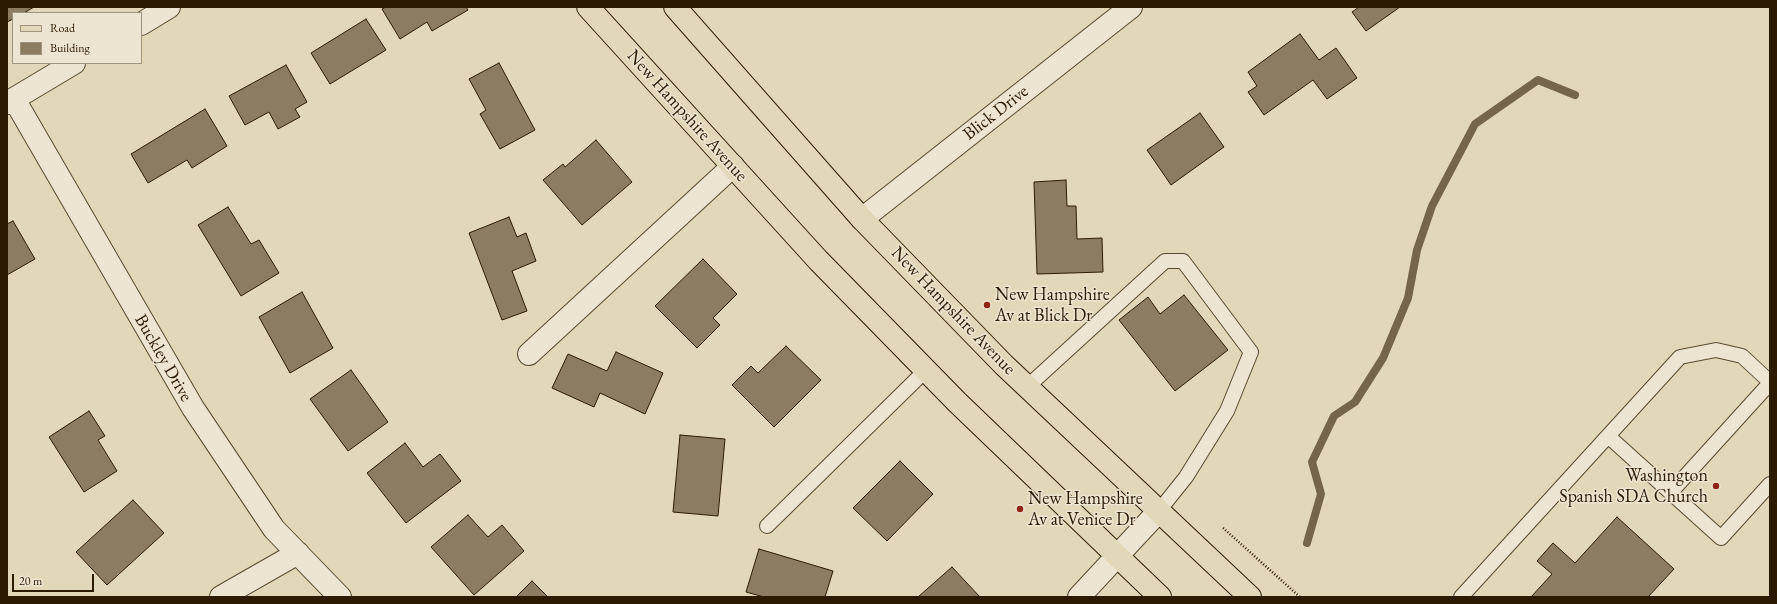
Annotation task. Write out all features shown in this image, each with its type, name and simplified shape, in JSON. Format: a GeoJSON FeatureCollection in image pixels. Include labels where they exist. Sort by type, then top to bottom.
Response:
{"type":"FeatureCollection","features":[{"type":"Feature","properties":{"kind":"main road","name":"New Hampshire Avenue"},"geometry":{"type":"LineString","coordinates":[[588,7],[818,260],[926,370],[1160,597]]}},
{"type":"Feature","properties":{"kind":"main road","name":"New Hampshire Avenue"},"geometry":{"type":"LineString","coordinates":[[675,7],[862,219],[1027,387],[1250,597]]}},
{"type":"Feature","properties":{"kind":"street"},"geometry":{"type":"LineString","coordinates":[[142,23],[169,7]]}},
{"type":"Feature","properties":{"kind":"street","name":"Blick Drive"},"geometry":{"type":"LineString","coordinates":[[862,219],[1131,7]]}},
{"type":"Feature","properties":{"kind":"street"},"geometry":{"type":"LineString","coordinates":[[10,101],[72,64]]}},
{"type":"Feature","properties":{"kind":"street","name":"Buckley Drive"},"geometry":{"type":"LineString","coordinates":[[10,101],[193,408],[274,529],[340,597]]}},
{"type":"Feature","properties":{"kind":"street"},"geometry":{"type":"LineString","coordinates":[[529,354],[733,166]]}},
{"type":"Feature","properties":{"kind":"street"},"geometry":{"type":"LineString","coordinates":[[1079,597],[1158,512]]}},
{"type":"Feature","properties":{"kind":"street"},"geometry":{"type":"LineString","coordinates":[[221,597],[298,553]]}},
{"type":"Feature","properties":{"kind":"lane"},"geometry":{"type":"LineString","coordinates":[[1027,387],[1165,261],[1183,261],[1251,352],[1226,411],[1186,477],[1158,512]]}},
{"type":"Feature","properties":{"kind":"lane"},"geometry":{"type":"LineString","coordinates":[[1461,597],[1680,358],[1716,350],[1742,356],[1770,382],[1671,492]]}},
{"type":"Feature","properties":{"kind":"lane"},"geometry":{"type":"LineString","coordinates":[[767,526],[926,370]]}},
{"type":"Feature","properties":{"kind":"lane"},"geometry":{"type":"LineString","coordinates":[[1608,436],[1721,538],[1770,484]]}},
{"type":"Feature","properties":{"kind":"path"},"geometry":{"type":"LineString","coordinates":[[1223,528],[1300,597]]}},
{"type":"Feature","properties":{"kind":"building"},"geometry":{"type":"Polygon","coordinates":[[[7,7],[34,7],[26,12],[12,12],[12,20],[7,22],[7,7]]]}},
{"type":"Feature","properties":{"kind":"building"},"geometry":{"type":"Polygon","coordinates":[[[386,7],[466,7],[468,10],[432,31],[427,22],[400,39],[382,9],[386,7]]]}},
{"type":"Feature","properties":{"kind":"building"},"geometry":{"type":"Polygon","coordinates":[[[1359,7],[1400,7],[1366,31],[1352,12],[1359,7]]]}},
{"type":"Feature","properties":{"kind":"building"},"geometry":{"type":"Polygon","coordinates":[[[366,19],[386,50],[330,84],[311,53],[366,19]]]}},
{"type":"Feature","properties":{"kind":"building"},"geometry":{"type":"Polygon","coordinates":[[[1300,34],[1319,60],[1336,48],[1357,78],[1327,99],[1313,80],[1264,115],[1248,92],[1257,86],[1248,72],[1300,34]]]}},
{"type":"Feature","properties":{"kind":"building"},"geometry":{"type":"Polygon","coordinates":[[[499,63],[535,130],[500,149],[480,114],[486,110],[469,79],[499,63]]]}},
{"type":"Feature","properties":{"kind":"building"},"geometry":{"type":"Polygon","coordinates":[[[286,65],[307,102],[295,109],[300,117],[278,129],[269,112],[245,125],[229,96],[286,65]]]}},
{"type":"Feature","properties":{"kind":"building"},"geometry":{"type":"Polygon","coordinates":[[[205,109],[227,146],[192,168],[187,160],[148,183],[131,154],[205,109]]]}},
{"type":"Feature","properties":{"kind":"building"},"geometry":{"type":"Polygon","coordinates":[[[1200,113],[1224,147],[1171,185],[1147,150],[1200,113]]]}},
{"type":"Feature","properties":{"kind":"building"},"geometry":{"type":"Polygon","coordinates":[[[596,140],[632,182],[582,225],[543,180],[563,164],[565,167],[596,140]]]}},
{"type":"Feature","properties":{"kind":"building"},"geometry":{"type":"Polygon","coordinates":[[[1066,180],[1067,206],[1076,206],[1077,239],[1102,238],[1103,272],[1037,274],[1034,182],[1066,180]]]}},
{"type":"Feature","properties":{"kind":"building"},"geometry":{"type":"Polygon","coordinates":[[[228,207],[251,244],[259,240],[279,273],[241,296],[198,225],[228,207]]]}},
{"type":"Feature","properties":{"kind":"building"},"geometry":{"type":"Polygon","coordinates":[[[509,217],[517,237],[526,233],[536,261],[512,271],[527,311],[502,320],[469,233],[509,217]]]}},
{"type":"Feature","properties":{"kind":"building"},"geometry":{"type":"Polygon","coordinates":[[[13,221],[35,259],[7,275],[7,224],[13,221]]]}},
{"type":"Feature","properties":{"kind":"building"},"geometry":{"type":"Polygon","coordinates":[[[703,259],[737,294],[713,318],[720,325],[697,348],[655,306],[703,259]]]}},
{"type":"Feature","properties":{"kind":"building"},"geometry":{"type":"Polygon","coordinates":[[[302,292],[333,348],[290,373],[259,317],[302,292]]]}},
{"type":"Feature","properties":{"kind":"building"},"geometry":{"type":"Polygon","coordinates":[[[1184,295],[1228,350],[1175,391],[1119,320],[1148,297],[1160,314],[1184,295]]]}},
{"type":"Feature","properties":{"kind":"building"},"geometry":{"type":"Polygon","coordinates":[[[786,346],[821,380],[774,427],[732,385],[751,366],[758,373],[786,346]]]}},
{"type":"Feature","properties":{"kind":"building"},"geometry":{"type":"Polygon","coordinates":[[[616,352],[663,373],[645,414],[600,393],[594,407],[552,388],[568,354],[607,371],[616,352]]]}},
{"type":"Feature","properties":{"kind":"building"},"geometry":{"type":"Polygon","coordinates":[[[351,370],[388,422],[348,451],[310,399],[351,370]]]}},
{"type":"Feature","properties":{"kind":"building"},"geometry":{"type":"Polygon","coordinates":[[[89,411],[105,436],[98,440],[117,471],[84,492],[49,437],[89,411]]]}},
{"type":"Feature","properties":{"kind":"building"},"geometry":{"type":"Polygon","coordinates":[[[680,435],[725,439],[718,516],[673,512],[680,435]]]}},
{"type":"Feature","properties":{"kind":"building"},"geometry":{"type":"Polygon","coordinates":[[[405,443],[423,467],[440,454],[461,481],[406,523],[367,473],[405,443]]]}},
{"type":"Feature","properties":{"kind":"building"},"geometry":{"type":"Polygon","coordinates":[[[900,461],[933,494],[887,541],[853,508],[900,461]]]}},
{"type":"Feature","properties":{"kind":"building"},"geometry":{"type":"Polygon","coordinates":[[[133,500],[164,533],[107,585],[76,552],[133,500]]]}},
{"type":"Feature","properties":{"kind":"building"},"geometry":{"type":"Polygon","coordinates":[[[468,515],[488,537],[502,525],[524,551],[474,595],[431,547],[468,515]]]}},
{"type":"Feature","properties":{"kind":"building"},"geometry":{"type":"Polygon","coordinates":[[[1617,517],[1674,569],[1648,597],[1531,597],[1552,574],[1537,561],[1553,543],[1575,563],[1617,517]]]}},
{"type":"Feature","properties":{"kind":"building"},"geometry":{"type":"Polygon","coordinates":[[[759,549],[833,571],[825,597],[764,597],[746,592],[759,549]]]}},
{"type":"Feature","properties":{"kind":"building"},"geometry":{"type":"Polygon","coordinates":[[[952,567],[980,597],[918,597],[952,567]]]}},
{"type":"Feature","properties":{"kind":"building"},"geometry":{"type":"Polygon","coordinates":[[[532,581],[548,597],[516,597],[532,581]]]}},
{"type":"Feature","properties":{"kind":"waterway"},"geometry":{"type":"LineString","coordinates":[[1307,543],[1321,494],[1312,462],[1334,416],[1355,402],[1383,358],[1408,298],[1417,250],[1432,206],[1475,124],[1538,80],[1575,95]]}},
{"type":"Feature","properties":{"kind":"place","name":"New Hampshire Av at Blick Dr"},"geometry":{"type":"Point","coordinates":[987,305]}},
{"type":"Feature","properties":{"kind":"place","name":"Washington Spanish SDA Church"},"geometry":{"type":"Point","coordinates":[1716,486]}},
{"type":"Feature","properties":{"kind":"place","name":"New Hampshire Av at Venice Dr"},"geometry":{"type":"Point","coordinates":[1020,509]}}]}
